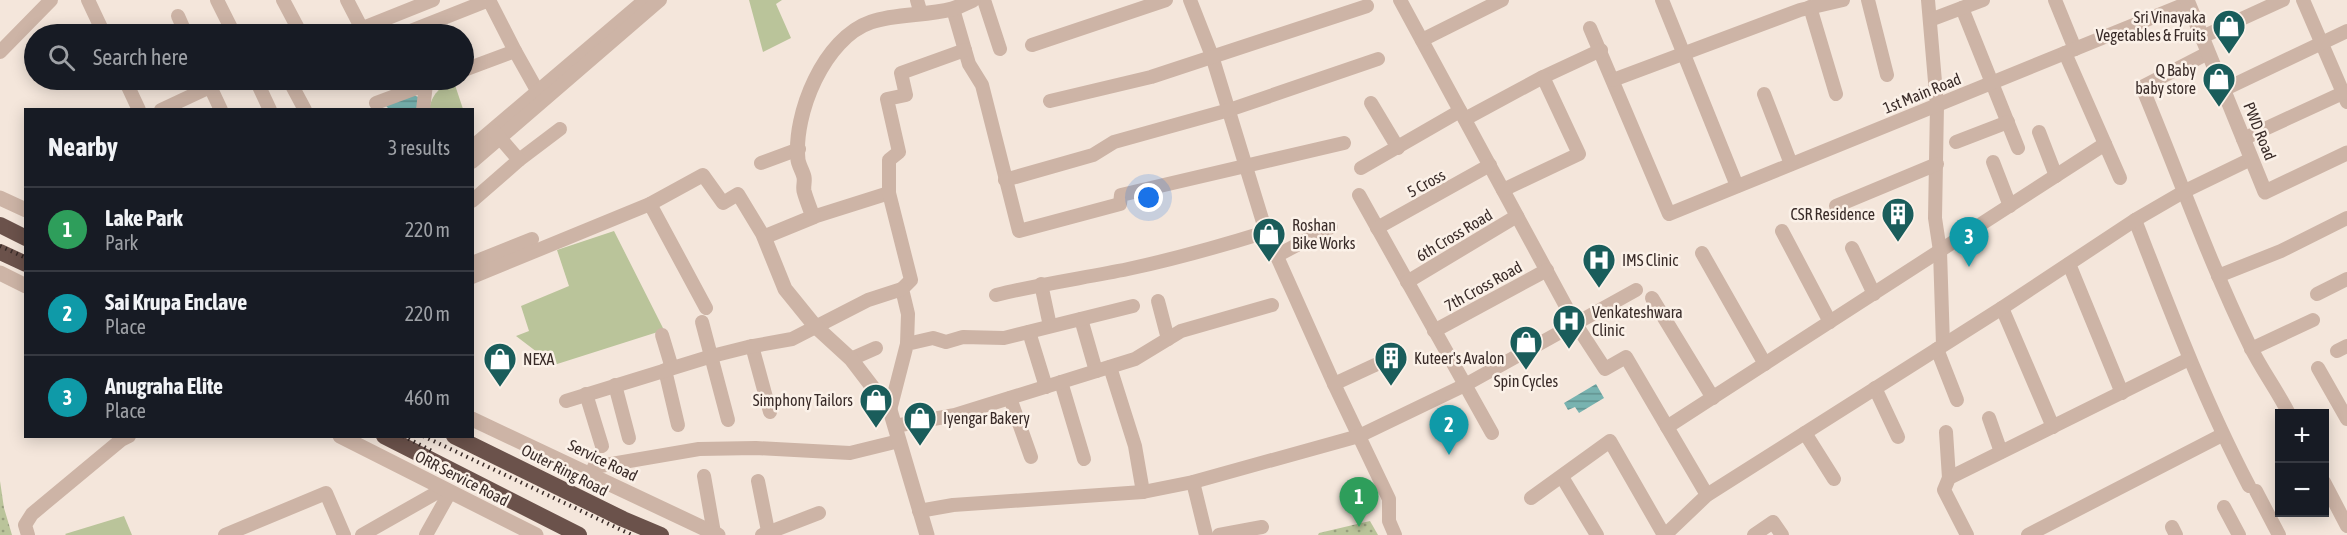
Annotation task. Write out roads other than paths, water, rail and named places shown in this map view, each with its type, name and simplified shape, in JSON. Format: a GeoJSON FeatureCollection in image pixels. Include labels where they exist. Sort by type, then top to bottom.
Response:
{"type":"FeatureCollection","features":[{"type":"Feature","properties":{"kind":"highway"},"geometry":{"type":"LineString","coordinates":[[0,225],[24,237]]}},
{"type":"Feature","properties":{"kind":"highway"},"geometry":{"type":"LineString","coordinates":[[0,252],[24,263]]}},
{"type":"Feature","properties":{"kind":"highway"},"geometry":{"type":"LineString","coordinates":[[388,438],[579,535]]}},
{"type":"Feature","properties":{"kind":"highway","name":"Outer Ring Road"},"geometry":{"type":"LineString","coordinates":[[458,438],[623,519],[661,535]]}},
{"type":"Feature","properties":{"kind":"street"},"geometry":{"type":"LineString","coordinates":[[27,24],[51,0]]}},
{"type":"Feature","properties":{"kind":"street"},"geometry":{"type":"LineString","coordinates":[[88,0],[99,24]]}},
{"type":"Feature","properties":{"kind":"street"},"geometry":{"type":"LineString","coordinates":[[217,0],[229,24]]}},
{"type":"Feature","properties":{"kind":"street"},"geometry":{"type":"LineString","coordinates":[[283,0],[296,24]]}},
{"type":"Feature","properties":{"kind":"street"},"geometry":{"type":"LineString","coordinates":[[347,0],[359,24]]}},
{"type":"Feature","properties":{"kind":"street"},"geometry":{"type":"LineString","coordinates":[[372,24],[414,4],[433,0]]}},
{"type":"Feature","properties":{"kind":"street"},"geometry":{"type":"LineString","coordinates":[[428,24],[489,0],[538,92]]}},
{"type":"Feature","properties":{"kind":"street"},"geometry":{"type":"LineString","coordinates":[[474,160],[538,92],[645,0]]}},
{"type":"Feature","properties":{"kind":"street"},"geometry":{"type":"LineString","coordinates":[[474,146],[496,134],[660,0]]}},
{"type":"Feature","properties":{"kind":"street"},"geometry":{"type":"LineString","coordinates":[[813,217],[803,189],[805,180],[798,161],[800,130],[809,92],[822,66],[849,36],[869,23],[919,7],[953,9],[973,0]]}},
{"type":"Feature","properties":{"kind":"street"},"geometry":{"type":"LineString","coordinates":[[984,0],[1000,49]]}},
{"type":"Feature","properties":{"kind":"street"},"geometry":{"type":"LineString","coordinates":[[1032,45],[1166,0]]}},
{"type":"Feature","properties":{"kind":"street"},"geometry":{"type":"LineString","coordinates":[[1190,0],[1212,56],[1266,232],[1334,384],[1389,499],[1389,521],[1395,535]]}},
{"type":"Feature","properties":{"kind":"street"},"geometry":{"type":"LineString","coordinates":[[1400,0],[1575,323],[1605,369],[1626,357],[1707,495]]}},
{"type":"Feature","properties":{"kind":"street"},"geometry":{"type":"LineString","coordinates":[[1422,40],[1502,0]]}},
{"type":"Feature","properties":{"kind":"street"},"geometry":{"type":"LineString","coordinates":[[1662,0],[1737,186]]}},
{"type":"Feature","properties":{"kind":"street"},"geometry":{"type":"LineString","coordinates":[[1590,28],[1613,80],[1803,6],[1843,0]]}},
{"type":"Feature","properties":{"kind":"street"},"geometry":{"type":"LineString","coordinates":[[1868,0],[1887,75]]}},
{"type":"Feature","properties":{"kind":"street"},"geometry":{"type":"LineString","coordinates":[[1928,0],[1937,105],[1935,218],[1940,251],[1940,347],[1957,400]]}},
{"type":"Feature","properties":{"kind":"street"},"geometry":{"type":"LineString","coordinates":[[1930,20],[1983,0]]}},
{"type":"Feature","properties":{"kind":"street"},"geometry":{"type":"LineString","coordinates":[[2055,0],[2070,51],[2120,178]]}},
{"type":"Feature","properties":{"kind":"street"},"geometry":{"type":"LineString","coordinates":[[2202,37],[2283,0]]}},
{"type":"Feature","properties":{"kind":"street"},"geometry":{"type":"LineString","coordinates":[[2243,139],[2346,95],[2303,0]]}},
{"type":"Feature","properties":{"kind":"street","name":"1st Main Road"},"geometry":{"type":"LineString","coordinates":[[1613,80],[1669,214],[2187,2]]}},
{"type":"Feature","properties":{"kind":"street","name":"PWD Road"},"geometry":{"type":"LineString","coordinates":[[2187,2],[2265,192],[2347,153]]}},
{"type":"Feature","properties":{"kind":"street"},"geometry":{"type":"LineString","coordinates":[[1050,101],[1151,77],[1367,6]]}},
{"type":"Feature","properties":{"kind":"street"},"geometry":{"type":"LineString","coordinates":[[1803,6],[1836,94]]}},
{"type":"Feature","properties":{"kind":"street"},"geometry":{"type":"LineString","coordinates":[[1962,8],[2018,148]]}},
{"type":"Feature","properties":{"kind":"street"},"geometry":{"type":"LineString","coordinates":[[953,9],[969,64],[982,85],[1019,231],[1120,204],[1121,195],[1344,143]]}},
{"type":"Feature","properties":{"kind":"street"},"geometry":{"type":"LineString","coordinates":[[178,16],[182,24]]}},
{"type":"Feature","properties":{"kind":"street"},"geometry":{"type":"LineString","coordinates":[[0,52],[24,28]]}},
{"type":"Feature","properties":{"kind":"street"},"geometry":{"type":"LineString","coordinates":[[2223,90],[2347,31]]}},
{"type":"Feature","properties":{"kind":"street"},"geometry":{"type":"LineString","coordinates":[[566,401],[712,356],[792,339],[868,300],[902,289],[911,280],[890,193],[889,160],[899,152],[887,99],[906,95],[901,73],[965,50]]}},
{"type":"Feature","properties":{"kind":"street"},"geometry":{"type":"LineString","coordinates":[[474,66],[515,51]]}},
{"type":"Feature","properties":{"kind":"street"},"geometry":{"type":"LineString","coordinates":[[1361,168],[1462,115],[1601,51]]}},
{"type":"Feature","properties":{"kind":"street"},"geometry":{"type":"LineString","coordinates":[[2208,53],[2142,87],[2218,276],[2251,349],[2275,386],[2286,409]]}},
{"type":"Feature","properties":{"kind":"street"},"geometry":{"type":"LineString","coordinates":[[1005,180],[1093,155],[1114,142],[1229,110],[1378,58]]}},
{"type":"Feature","properties":{"kind":"street"},"geometry":{"type":"LineString","coordinates":[[1503,190],[1579,154],[1543,77]]}},
{"type":"Feature","properties":{"kind":"street"},"geometry":{"type":"LineString","coordinates":[[129,90],[137,108]]}},
{"type":"Feature","properties":{"kind":"street"},"geometry":{"type":"LineString","coordinates":[[164,108],[196,90]]}},
{"type":"Feature","properties":{"kind":"street"},"geometry":{"type":"LineString","coordinates":[[211,90],[220,108]]}},
{"type":"Feature","properties":{"kind":"street"},"geometry":{"type":"LineString","coordinates":[[261,90],[269,108]]}},
{"type":"Feature","properties":{"kind":"street"},"geometry":{"type":"LineString","coordinates":[[294,90],[304,108]]}},
{"type":"Feature","properties":{"kind":"street"},"geometry":{"type":"LineString","coordinates":[[376,103],[411,90]]}},
{"type":"Feature","properties":{"kind":"street"},"geometry":{"type":"LineString","coordinates":[[424,108],[429,90]]}},
{"type":"Feature","properties":{"kind":"street"},"geometry":{"type":"LineString","coordinates":[[1764,94],[1791,164]]}},
{"type":"Feature","properties":{"kind":"street"},"geometry":{"type":"LineString","coordinates":[[1371,103],[1398,148]]}},
{"type":"Feature","properties":{"kind":"street"},"geometry":{"type":"LineString","coordinates":[[1956,142],[2008,122]]}},
{"type":"Feature","properties":{"kind":"street"},"geometry":{"type":"LineString","coordinates":[[474,199],[519,160],[560,129]]}},
{"type":"Feature","properties":{"kind":"street"},"geometry":{"type":"LineString","coordinates":[[2039,132],[2056,176]]}},
{"type":"Feature","properties":{"kind":"street"},"geometry":{"type":"LineString","coordinates":[[496,134],[519,160]]}},
{"type":"Feature","properties":{"kind":"street"},"geometry":{"type":"LineString","coordinates":[[1667,427],[2105,144]]}},
{"type":"Feature","properties":{"kind":"street"},"geometry":{"type":"LineString","coordinates":[[761,163],[799,149]]}},
{"type":"Feature","properties":{"kind":"street"},"geometry":{"type":"LineString","coordinates":[[1531,498],[1610,441],[1665,535],[1707,495],[2002,308],[2135,220],[2185,191],[2252,159]]}},
{"type":"Feature","properties":{"kind":"street"},"geometry":{"type":"LineString","coordinates":[[1993,162],[2010,206]]}},
{"type":"Feature","properties":{"kind":"street"},"geometry":{"type":"LineString","coordinates":[[1836,206],[1936,164]]}},
{"type":"Feature","properties":{"kind":"street","name":"5 Cross"},"geometry":{"type":"LineString","coordinates":[[1377,228],[1490,165]]}},
{"type":"Feature","properties":{"kind":"street"},"geometry":{"type":"LineString","coordinates":[[474,275],[650,204],[703,175],[723,203],[738,195],[764,237],[785,289],[815,326],[851,359],[890,410],[927,535]]}},
{"type":"Feature","properties":{"kind":"street"},"geometry":{"type":"LineString","coordinates":[[764,237],[813,217],[890,193]]}},
{"type":"Feature","properties":{"kind":"street"},"geometry":{"type":"LineString","coordinates":[[1359,195],[1492,433]]}},
{"type":"Feature","properties":{"kind":"street"},"geometry":{"type":"LineString","coordinates":[[0,198],[24,209]]}},
{"type":"Feature","properties":{"kind":"street"},"geometry":{"type":"LineString","coordinates":[[650,204],[704,315],[728,420]]}},
{"type":"Feature","properties":{"kind":"street","name":"6th Cross Road"},"geometry":{"type":"LineString","coordinates":[[1407,282],[1517,216]]}},
{"type":"Feature","properties":{"kind":"street"},"geometry":{"type":"LineString","coordinates":[[2218,276],[2282,251],[2347,218]]}},
{"type":"Feature","properties":{"kind":"street"},"geometry":{"type":"LineString","coordinates":[[2135,220],[2189,359],[2222,435],[2279,535]]}},
{"type":"Feature","properties":{"kind":"street"},"geometry":{"type":"LineString","coordinates":[[1276,256],[1331,227]]}},
{"type":"Feature","properties":{"kind":"street"},"geometry":{"type":"LineString","coordinates":[[1782,231],[1830,322]]}},
{"type":"Feature","properties":{"kind":"street"},"geometry":{"type":"LineString","coordinates":[[996,295],[1041,284],[1128,269],[1216,248],[1266,232]]}},
{"type":"Feature","properties":{"kind":"street"},"geometry":{"type":"LineString","coordinates":[[474,262],[532,239]]}},
{"type":"Feature","properties":{"kind":"street"},"geometry":{"type":"LineString","coordinates":[[1852,248],[1874,294]]}},
{"type":"Feature","properties":{"kind":"street"},"geometry":{"type":"LineString","coordinates":[[1702,253],[1765,364]]}},
{"type":"Feature","properties":{"kind":"street"},"geometry":{"type":"LineString","coordinates":[[2069,264],[2122,393]]}},
{"type":"Feature","properties":{"kind":"street","name":"7th Cross Road"},"geometry":{"type":"LineString","coordinates":[[1434,331],[1547,270]]}},
{"type":"Feature","properties":{"kind":"street"},"geometry":{"type":"LineString","coordinates":[[0,273],[24,285]]}},
{"type":"Feature","properties":{"kind":"street"},"geometry":{"type":"LineString","coordinates":[[2318,294],[2347,279]]}},
{"type":"Feature","properties":{"kind":"street"},"geometry":{"type":"LineString","coordinates":[[1041,284],[1050,326]]}},
{"type":"Feature","properties":{"kind":"street"},"geometry":{"type":"LineString","coordinates":[[890,410],[907,344],[908,314],[902,289]]}},
{"type":"Feature","properties":{"kind":"street"},"geometry":{"type":"LineString","coordinates":[[919,511],[953,505],[1143,492],[1193,482],[1359,436],[1465,386],[1635,290]]}},
{"type":"Feature","properties":{"kind":"street"},"geometry":{"type":"LineString","coordinates":[[1652,298],[1713,398]]}},
{"type":"Feature","properties":{"kind":"street"},"geometry":{"type":"LineString","coordinates":[[1158,301],[1168,339]]}},
{"type":"Feature","properties":{"kind":"street"},"geometry":{"type":"LineString","coordinates":[[595,477],[594,467],[699,449],[756,448],[850,453],[897,434],[1134,359],[1180,331],[1272,305]]}},
{"type":"Feature","properties":{"kind":"street"},"geometry":{"type":"LineString","coordinates":[[907,344],[933,338],[946,342],[963,337],[1004,338],[1133,306]]}},
{"type":"Feature","properties":{"kind":"street"},"geometry":{"type":"LineString","coordinates":[[2002,308],[2053,427]]}},
{"type":"Feature","properties":{"kind":"street"},"geometry":{"type":"LineString","coordinates":[[1081,319],[1096,371]]}},
{"type":"Feature","properties":{"kind":"street"},"geometry":{"type":"LineString","coordinates":[[2251,349],[2313,320]]}},
{"type":"Feature","properties":{"kind":"street"},"geometry":{"type":"LineString","coordinates":[[1029,332],[1046,387]]}},
{"type":"Feature","properties":{"kind":"street"},"geometry":{"type":"LineString","coordinates":[[662,335],[678,425]]}},
{"type":"Feature","properties":{"kind":"street"},"geometry":{"type":"LineString","coordinates":[[752,346],[770,412]]}},
{"type":"Feature","properties":{"kind":"street"},"geometry":{"type":"LineString","coordinates":[[851,359],[876,348]]}},
{"type":"Feature","properties":{"kind":"street"},"geometry":{"type":"LineString","coordinates":[[1949,478],[2189,359]]}},
{"type":"Feature","properties":{"kind":"street"},"geometry":{"type":"LineString","coordinates":[[1334,384],[1375,365]]}},
{"type":"Feature","properties":{"kind":"street"},"geometry":{"type":"LineString","coordinates":[[1110,367],[1135,446],[1143,492]]}},
{"type":"Feature","properties":{"kind":"street"},"geometry":{"type":"LineString","coordinates":[[2318,368],[2347,419]]}},
{"type":"Feature","properties":{"kind":"street"},"geometry":{"type":"LineString","coordinates":[[1061,382],[1084,459]]}},
{"type":"Feature","properties":{"kind":"street"},"geometry":{"type":"LineString","coordinates":[[615,385],[629,438]]}},
{"type":"Feature","properties":{"kind":"street"},"geometry":{"type":"LineString","coordinates":[[1875,388],[1898,437]]}},
{"type":"Feature","properties":{"kind":"street"},"geometry":{"type":"LineString","coordinates":[[586,394],[602,446]]}},
{"type":"Feature","properties":{"kind":"street"},"geometry":{"type":"LineString","coordinates":[[1010,398],[1030,457]]}},
{"type":"Feature","properties":{"kind":"street"},"geometry":{"type":"LineString","coordinates":[[1989,418],[2001,452]]}},
{"type":"Feature","properties":{"kind":"street","name":"Service Road"},"geometry":{"type":"LineString","coordinates":[[474,420],[716,534]]}},
{"type":"Feature","properties":{"kind":"street"},"geometry":{"type":"LineString","coordinates":[[1946,432],[1949,478],[1944,490],[1967,535]]}},
{"type":"Feature","properties":{"kind":"street"},"geometry":{"type":"LineString","coordinates":[[1805,433],[1834,479]]}},
{"type":"Feature","properties":{"kind":"street"},"geometry":{"type":"LineString","coordinates":[[2028,535],[2222,435]]}},
{"type":"Feature","properties":{"kind":"street"},"geometry":{"type":"LineString","coordinates":[[28,535],[25,525],[32,514],[125,438]]}},
{"type":"Feature","properties":{"kind":"street","name":"ORR Service Road"},"geometry":{"type":"LineString","coordinates":[[344,438],[536,535]]}},
{"type":"Feature","properties":{"kind":"street"},"geometry":{"type":"LineString","coordinates":[[704,476],[716,534]]}},
{"type":"Feature","properties":{"kind":"street"},"geometry":{"type":"LineString","coordinates":[[1562,477],[1597,535]]}},
{"type":"Feature","properties":{"kind":"street"},"geometry":{"type":"LineString","coordinates":[[758,481],[765,533],[819,513]]}},
{"type":"Feature","properties":{"kind":"street"},"geometry":{"type":"LineString","coordinates":[[1193,482],[1206,535]]}},
{"type":"Feature","properties":{"kind":"street"},"geometry":{"type":"LineString","coordinates":[[2329,490],[2347,526]]}},
{"type":"Feature","properties":{"kind":"street"},"geometry":{"type":"LineString","coordinates":[[362,535],[436,493],[447,491]]}},
{"type":"Feature","properties":{"kind":"street"},"geometry":{"type":"LineString","coordinates":[[426,535],[447,491]]}},
{"type":"Feature","properties":{"kind":"street"},"geometry":{"type":"LineString","coordinates":[[225,535],[326,493],[344,535]]}},
{"type":"Feature","properties":{"kind":"street"},"geometry":{"type":"LineString","coordinates":[[2224,507],[2239,535]]}},
{"type":"Feature","properties":{"kind":"street"},"geometry":{"type":"LineString","coordinates":[[1754,535],[1773,522],[1782,535]]}},
{"type":"Feature","properties":{"kind":"street"},"geometry":{"type":"LineString","coordinates":[[1219,535],[1262,527]]}},
{"type":"Feature","properties":{"kind":"water"},"geometry":{"type":"Polygon","coordinates":[[[412,94],[420,98],[417,108],[388,108],[385,105],[412,94]]]}},
{"type":"Feature","properties":{"kind":"water"},"geometry":{"type":"Polygon","coordinates":[[[1596,384],[1604,398],[1579,413],[1575,407],[1568,410],[1564,403],[1596,384]]]}},
{"type":"Feature","properties":{"kind":"railway"},"geometry":{"type":"LineString","coordinates":[[0,246],[24,257]]}},
{"type":"Feature","properties":{"kind":"railway"},"geometry":{"type":"LineString","coordinates":[[407,438],[432,451]]}},
{"type":"Feature","properties":{"kind":"railway"},"geometry":{"type":"LineString","coordinates":[[427,438],[632,535]]}},
{"type":"Feature","properties":{"kind":"place","name":"Sri Vinayaka Vegetables & Fruits"},"geometry":{"type":"Point","coordinates":[2229,55]}},
{"type":"Feature","properties":{"kind":"place","name":"Q Baby baby store"},"geometry":{"type":"Point","coordinates":[2219,108]}},
{"type":"Feature","properties":{"kind":"place","name":"CSR Residence"},"geometry":{"type":"Point","coordinates":[1898,243]}},
{"type":"Feature","properties":{"kind":"place","name":"Roshan Bike Works"},"geometry":{"type":"Point","coordinates":[1269,263]}},
{"type":"Feature","properties":{"kind":"place","name":"Anugraha Elite"},"geometry":{"type":"Point","coordinates":[1969,267]}},
{"type":"Feature","properties":{"kind":"place","name":"IMS Clinic"},"geometry":{"type":"Point","coordinates":[1599,289]}},
{"type":"Feature","properties":{"kind":"place","name":"Venkateshwara Clinic"},"geometry":{"type":"Point","coordinates":[1569,350]}},
{"type":"Feature","properties":{"kind":"place","name":"Spin Cycles"},"geometry":{"type":"Point","coordinates":[1526,371]}},
{"type":"Feature","properties":{"kind":"place","name":"Kuteer's Avalon"},"geometry":{"type":"Point","coordinates":[1391,387]}},
{"type":"Feature","properties":{"kind":"place","name":"NEXA"},"geometry":{"type":"Point","coordinates":[500,388]}},
{"type":"Feature","properties":{"kind":"place","name":"Simphony Tailors"},"geometry":{"type":"Point","coordinates":[876,429]}},
{"type":"Feature","properties":{"kind":"place","name":"Iyengar Bakery"},"geometry":{"type":"Point","coordinates":[920,447]}},
{"type":"Feature","properties":{"kind":"place","name":"Sai Krupa Enclave"},"geometry":{"type":"Point","coordinates":[1449,455]}},
{"type":"Feature","properties":{"kind":"place","name":"Lake Park"},"geometry":{"type":"Point","coordinates":[1359,527]}}]}
